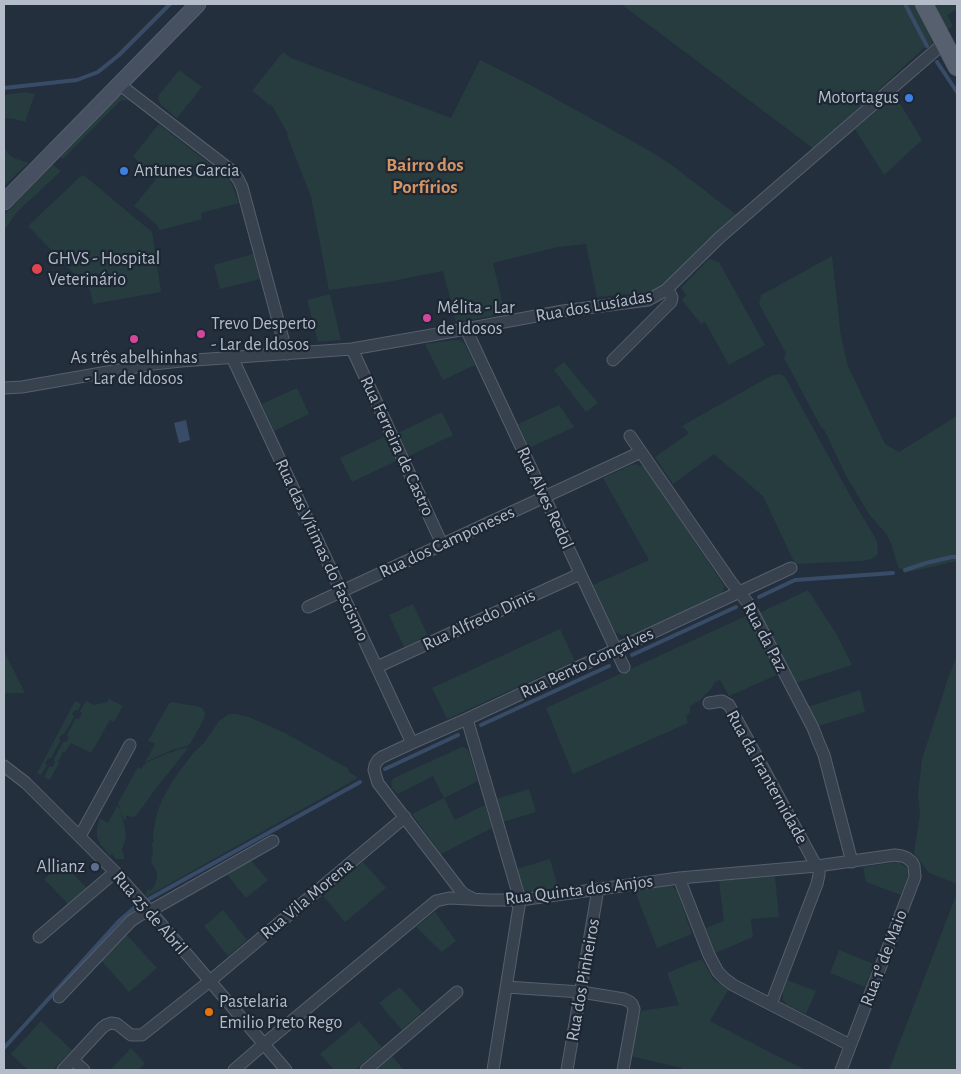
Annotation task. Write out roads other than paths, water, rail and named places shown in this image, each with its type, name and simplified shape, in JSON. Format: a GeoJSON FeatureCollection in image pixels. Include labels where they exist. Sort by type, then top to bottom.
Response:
{"type":"FeatureCollection","features":[{"type":"Feature","properties":{"kind":"main road"},"geometry":{"type":"LineString","coordinates":[[4,202],[198,4]]}},
{"type":"Feature","properties":{"kind":"main road"},"geometry":{"type":"LineString","coordinates":[[924,4],[957,67]]}},
{"type":"Feature","properties":{"kind":"street","name":"Rua dos Lusíadas"},"geometry":{"type":"LineString","coordinates":[[4,388],[22,387],[153,364],[352,349],[564,311],[648,300],[666,290],[719,238],[944,43]]}},
{"type":"Feature","properties":{"kind":"street"},"geometry":{"type":"LineString","coordinates":[[119,84],[232,172],[238,179],[242,187],[287,354]]}},
{"type":"Feature","properties":{"kind":"street"},"geometry":{"type":"LineString","coordinates":[[614,360],[671,302],[671,295],[666,290]]}},
{"type":"Feature","properties":{"kind":"street","name":"Rua Alves Redol"},"geometry":{"type":"LineString","coordinates":[[466,329],[624,667]]}},
{"type":"Feature","properties":{"kind":"street","name":"Rua Ferreira de Castro"},"geometry":{"type":"LineString","coordinates":[[352,349],[442,544]]}},
{"type":"Feature","properties":{"kind":"street","name":"Rua das Vítimas do Fascismo"},"geometry":{"type":"LineString","coordinates":[[232,357],[412,743]]}},
{"type":"Feature","properties":{"kind":"street","name":"Rua da Paz"},"geometry":{"type":"LineString","coordinates":[[630,436],[731,582],[748,603],[813,728],[824,755],[852,862]]}},
{"type":"Feature","properties":{"kind":"street","name":"Rua dos Camponeses"},"geometry":{"type":"LineString","coordinates":[[308,607],[641,452]]}},
{"type":"Feature","properties":{"kind":"street","name":"Rua Bento Gonçalves"},"geometry":{"type":"LineString","coordinates":[[405,818],[374,775],[375,765],[382,758],[791,568]]}},
{"type":"Feature","properties":{"kind":"street","name":"Rua Alfredo Dinis"},"geometry":{"type":"LineString","coordinates":[[377,667],[580,574]]}},
{"type":"Feature","properties":{"kind":"street","name":"Rua da Franternidade"},"geometry":{"type":"LineString","coordinates":[[709,703],[722,701],[729,705],[817,866]]}},
{"type":"Feature","properties":{"kind":"street"},"geometry":{"type":"LineString","coordinates":[[467,719],[520,900],[494,1070]]}},
{"type":"Feature","properties":{"kind":"street"},"geometry":{"type":"LineString","coordinates":[[80,836],[130,745]]}},
{"type":"Feature","properties":{"kind":"street","name":"Rua 25 de Abril"},"geometry":{"type":"LineString","coordinates":[[4,766],[26,782],[115,872],[286,1070]]}},
{"type":"Feature","properties":{"kind":"street"},"geometry":{"type":"LineString","coordinates":[[405,818],[460,890],[468,897],[473,898]]}},
{"type":"Feature","properties":{"kind":"street","name":"Rua Vila Morena"},"geometry":{"type":"LineString","coordinates":[[73,1060],[102,1028],[111,1023],[117,1024],[131,1035],[142,1035],[210,981],[405,818]]}},
{"type":"Feature","properties":{"kind":"street"},"geometry":{"type":"LineString","coordinates":[[59,997],[131,921],[273,841]]}},
{"type":"Feature","properties":{"kind":"street","name":"Rua Quinta dos Anjos"},"geometry":{"type":"LineString","coordinates":[[234,1070],[436,901],[449,898],[520,900],[680,878],[817,866],[895,855]]}},
{"type":"Feature","properties":{"kind":"street","name":"Rua 1º de Maio"},"geometry":{"type":"LineString","coordinates":[[841,1070],[915,877],[916,872],[912,862],[907,858],[895,855]]}},
{"type":"Feature","properties":{"kind":"street"},"geometry":{"type":"LineString","coordinates":[[771,1004],[817,884],[819,875],[817,866]]}},
{"type":"Feature","properties":{"kind":"street"},"geometry":{"type":"LineString","coordinates":[[39,937],[115,872]]}},
{"type":"Feature","properties":{"kind":"street"},"geometry":{"type":"LineString","coordinates":[[680,878],[709,955],[718,972],[733,984],[850,1045]]}},
{"type":"Feature","properties":{"kind":"street","name":"Rua dos Pinheiros"},"geometry":{"type":"LineString","coordinates":[[567,1070],[598,889]]}},
{"type":"Feature","properties":{"kind":"street"},"geometry":{"type":"LineString","coordinates":[[506,987],[581,992],[624,999],[632,1004],[634,1008],[623,1070]]}},
{"type":"Feature","properties":{"kind":"street"},"geometry":{"type":"LineString","coordinates":[[366,1070],[457,992]]}},
{"type":"Feature","properties":{"kind":"street"},"geometry":{"type":"LineString","coordinates":[[63,1070],[73,1060],[84,1070]]}},
{"type":"Feature","properties":{"kind":"water"},"geometry":{"type":"Polygon","coordinates":[[[186,420],[190,440],[179,443],[174,423],[186,420]]]}},
{"type":"Feature","properties":{"kind":"waterway"},"geometry":{"type":"LineString","coordinates":[[4,88],[77,80],[98,72],[119,55],[170,4]]}},
{"type":"Feature","properties":{"kind":"waterway"},"geometry":{"type":"LineString","coordinates":[[905,4],[927,46]]}},
{"type":"Feature","properties":{"kind":"waterway"},"geometry":{"type":"LineString","coordinates":[[937,62],[957,92]]}},
{"type":"Feature","properties":{"kind":"waterway"},"geometry":{"type":"LineString","coordinates":[[905,570],[926,563],[957,557]]}},
{"type":"Feature","properties":{"kind":"waterway"},"geometry":{"type":"LineString","coordinates":[[759,597],[795,580],[893,573]]}},
{"type":"Feature","properties":{"kind":"waterway"},"geometry":{"type":"LineString","coordinates":[[632,655],[736,607]]}},
{"type":"Feature","properties":{"kind":"waterway"},"geometry":{"type":"LineString","coordinates":[[481,725],[609,666]]}},
{"type":"Feature","properties":{"kind":"waterway"},"geometry":{"type":"LineString","coordinates":[[385,769],[458,735]]}},
{"type":"Feature","properties":{"kind":"waterway"},"geometry":{"type":"LineString","coordinates":[[149,899],[360,782]]}},
{"type":"Feature","properties":{"kind":"waterway"},"geometry":{"type":"LineString","coordinates":[[4,1048],[118,922],[134,908]]}},
{"type":"Feature","properties":{"kind":"place","name":"Motortagus"},"geometry":{"type":"Point","coordinates":[909,98]}},
{"type":"Feature","properties":{"kind":"place","name":"Antunes Garcia"},"geometry":{"type":"Point","coordinates":[124,171]}},
{"type":"Feature","properties":{"kind":"place","name":"GHVS - Hospital Veterinário"},"geometry":{"type":"Point","coordinates":[37,269]}},
{"type":"Feature","properties":{"kind":"place","name":"Mélita - Lar de Idosos"},"geometry":{"type":"Point","coordinates":[427,318]}},
{"type":"Feature","properties":{"kind":"place","name":"Trevo Desperto - Lar de Idosos"},"geometry":{"type":"Point","coordinates":[201,334]}},
{"type":"Feature","properties":{"kind":"place","name":"As três abelhinhas - Lar de Idosos"},"geometry":{"type":"Point","coordinates":[134,339]}},
{"type":"Feature","properties":{"kind":"place","name":"Allianz"},"geometry":{"type":"Point","coordinates":[95,867]}},
{"type":"Feature","properties":{"kind":"place","name":"Pastelaria Emilio Preto Rego"},"geometry":{"type":"Point","coordinates":[209,1012]}},
{"type":"Feature","properties":{"kind":"district","name":"Bairro dos Porfírios"},"geometry":{"type":"Point","coordinates":[425,176]}}]}
